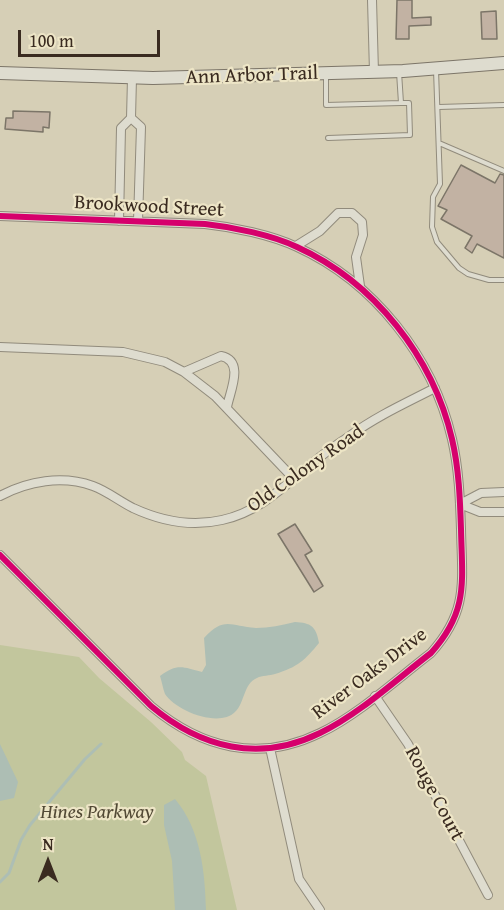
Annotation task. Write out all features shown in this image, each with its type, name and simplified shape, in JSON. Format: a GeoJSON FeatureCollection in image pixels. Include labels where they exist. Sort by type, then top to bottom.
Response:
{"type":"FeatureCollection","features":[{"type":"Feature","properties":{"kind":"street"},"geometry":{"type":"LineString","coordinates":[[372,0],[374,72]]}},
{"type":"Feature","properties":{"kind":"street","name":"Ann Arbor Trail"},"geometry":{"type":"LineString","coordinates":[[0,73],[132,78],[326,74],[504,63]]}},
{"type":"Feature","properties":{"kind":"street"},"geometry":{"type":"LineString","coordinates":[[119,221],[121,128],[131,118],[132,78]]}},
{"type":"Feature","properties":{"kind":"street"},"geometry":{"type":"LineString","coordinates":[[131,118],[141,127],[138,221]]}},
{"type":"Feature","properties":{"kind":"street"},"geometry":{"type":"LineString","coordinates":[[296,246],[320,231],[338,213],[352,213],[362,222],[363,236],[356,257],[360,286]]}},
{"type":"Feature","properties":{"kind":"street","name":"Brookwood Street"},"geometry":{"type":"LineString","coordinates":[[0,216],[218,225],[251,232],[296,246],[326,263],[360,286],[406,339],[435,388],[452,438],[458,466],[460,504]]}},
{"type":"Feature","properties":{"kind":"street"},"geometry":{"type":"LineString","coordinates":[[0,347],[123,352],[144,356],[184,372],[202,384],[226,407],[294,479]]}},
{"type":"Feature","properties":{"kind":"street"},"geometry":{"type":"LineString","coordinates":[[184,372],[221,356],[227,357],[233,362],[235,368],[226,407]]}},
{"type":"Feature","properties":{"kind":"street","name":"Old Colony Road"},"geometry":{"type":"LineString","coordinates":[[0,496],[32,483],[53,480],[75,482],[95,487],[150,515],[173,521],[196,523],[223,520],[249,511],[272,497],[354,432],[435,388]]}},
{"type":"Feature","properties":{"kind":"street"},"geometry":{"type":"LineString","coordinates":[[460,504],[481,493],[504,492]]}},
{"type":"Feature","properties":{"kind":"street"},"geometry":{"type":"LineString","coordinates":[[460,504],[480,512],[504,512]]}},
{"type":"Feature","properties":{"kind":"street","name":"River Oaks Drive"},"geometry":{"type":"LineString","coordinates":[[0,555],[151,706],[167,719],[191,734],[217,744],[244,748],[270,748],[292,744],[321,733],[342,721],[432,653],[445,638],[460,605],[462,589],[460,504]]}},
{"type":"Feature","properties":{"kind":"street","name":"Rouge Court"},"geometry":{"type":"LineString","coordinates":[[375,696],[408,744],[488,895]]}},
{"type":"Feature","properties":{"kind":"street"},"geometry":{"type":"LineString","coordinates":[[270,748],[299,879],[320,910]]}},
{"type":"Feature","properties":{"kind":"lane"},"geometry":{"type":"LineString","coordinates":[[436,69],[440,184],[433,197],[433,235],[459,268],[468,274],[489,280],[504,280]]}},
{"type":"Feature","properties":{"kind":"lane"},"geometry":{"type":"LineString","coordinates":[[399,71],[401,103]]}},
{"type":"Feature","properties":{"kind":"lane"},"geometry":{"type":"LineString","coordinates":[[326,74],[326,105],[409,103],[410,135],[328,138]]}},
{"type":"Feature","properties":{"kind":"lane"},"geometry":{"type":"LineString","coordinates":[[439,107],[504,105]]}},
{"type":"Feature","properties":{"kind":"lane"},"geometry":{"type":"LineString","coordinates":[[439,143],[504,171]]}},
{"type":"Feature","properties":{"kind":"green space","name":"Hines Parkway"},"geometry":{"type":"Polygon","coordinates":[[[0,645],[79,657],[99,678],[182,752],[185,760],[206,776],[237,910],[0,910],[0,645]]]}},
{"type":"Feature","properties":{"kind":"shaded area"},"geometry":{"type":"Polygon","coordinates":[[[295,622],[312,626],[319,643],[305,658],[290,669],[252,681],[241,704],[228,717],[209,718],[198,715],[178,706],[165,694],[160,676],[171,669],[180,667],[202,672],[206,665],[204,638],[217,627],[228,624],[261,628],[295,622]]]}},
{"type":"Feature","properties":{"kind":"shaded area"},"geometry":{"type":"Polygon","coordinates":[[[0,744],[18,782],[14,798],[0,801],[0,744]]]}},
{"type":"Feature","properties":{"kind":"shaded area"},"geometry":{"type":"Polygon","coordinates":[[[175,799],[191,824],[200,852],[206,910],[175,910],[172,861],[164,825],[164,805],[175,799]]]}},
{"type":"Feature","properties":{"kind":"building"},"geometry":{"type":"Polygon","coordinates":[[[397,0],[412,0],[412,18],[431,17],[431,25],[409,26],[409,39],[396,39],[397,0]]]}},
{"type":"Feature","properties":{"kind":"building"},"geometry":{"type":"Polygon","coordinates":[[[496,11],[497,39],[482,39],[481,12],[496,11]]]}},
{"type":"Feature","properties":{"kind":"building"},"geometry":{"type":"Polygon","coordinates":[[[13,111],[50,112],[49,128],[43,127],[43,132],[5,129],[6,118],[13,118],[13,111]]]}},
{"type":"Feature","properties":{"kind":"building"},"geometry":{"type":"Polygon","coordinates":[[[461,165],[495,183],[500,174],[504,175],[504,258],[477,244],[472,253],[465,248],[472,236],[441,219],[447,210],[438,206],[461,165]]]}},
{"type":"Feature","properties":{"kind":"building"},"geometry":{"type":"Polygon","coordinates":[[[295,524],[312,551],[305,555],[323,586],[314,592],[278,534],[295,524]]]}},
{"type":"Feature","properties":{"kind":"waterway"},"geometry":{"type":"LineString","coordinates":[[0,882],[9,873],[21,840],[30,825],[85,759],[101,744]]}},
{"type":"Feature","properties":{"kind":"cycle path"},"geometry":{"type":"LineString","coordinates":[[0,216],[205,224],[228,227],[264,235],[297,247],[325,262],[351,280],[396,325],[415,351],[431,379],[443,409],[452,439],[458,473],[461,518],[461,595],[452,623],[431,653],[363,707],[320,733],[297,742],[253,749],[210,741],[190,732],[151,706],[0,555]]}}]}
